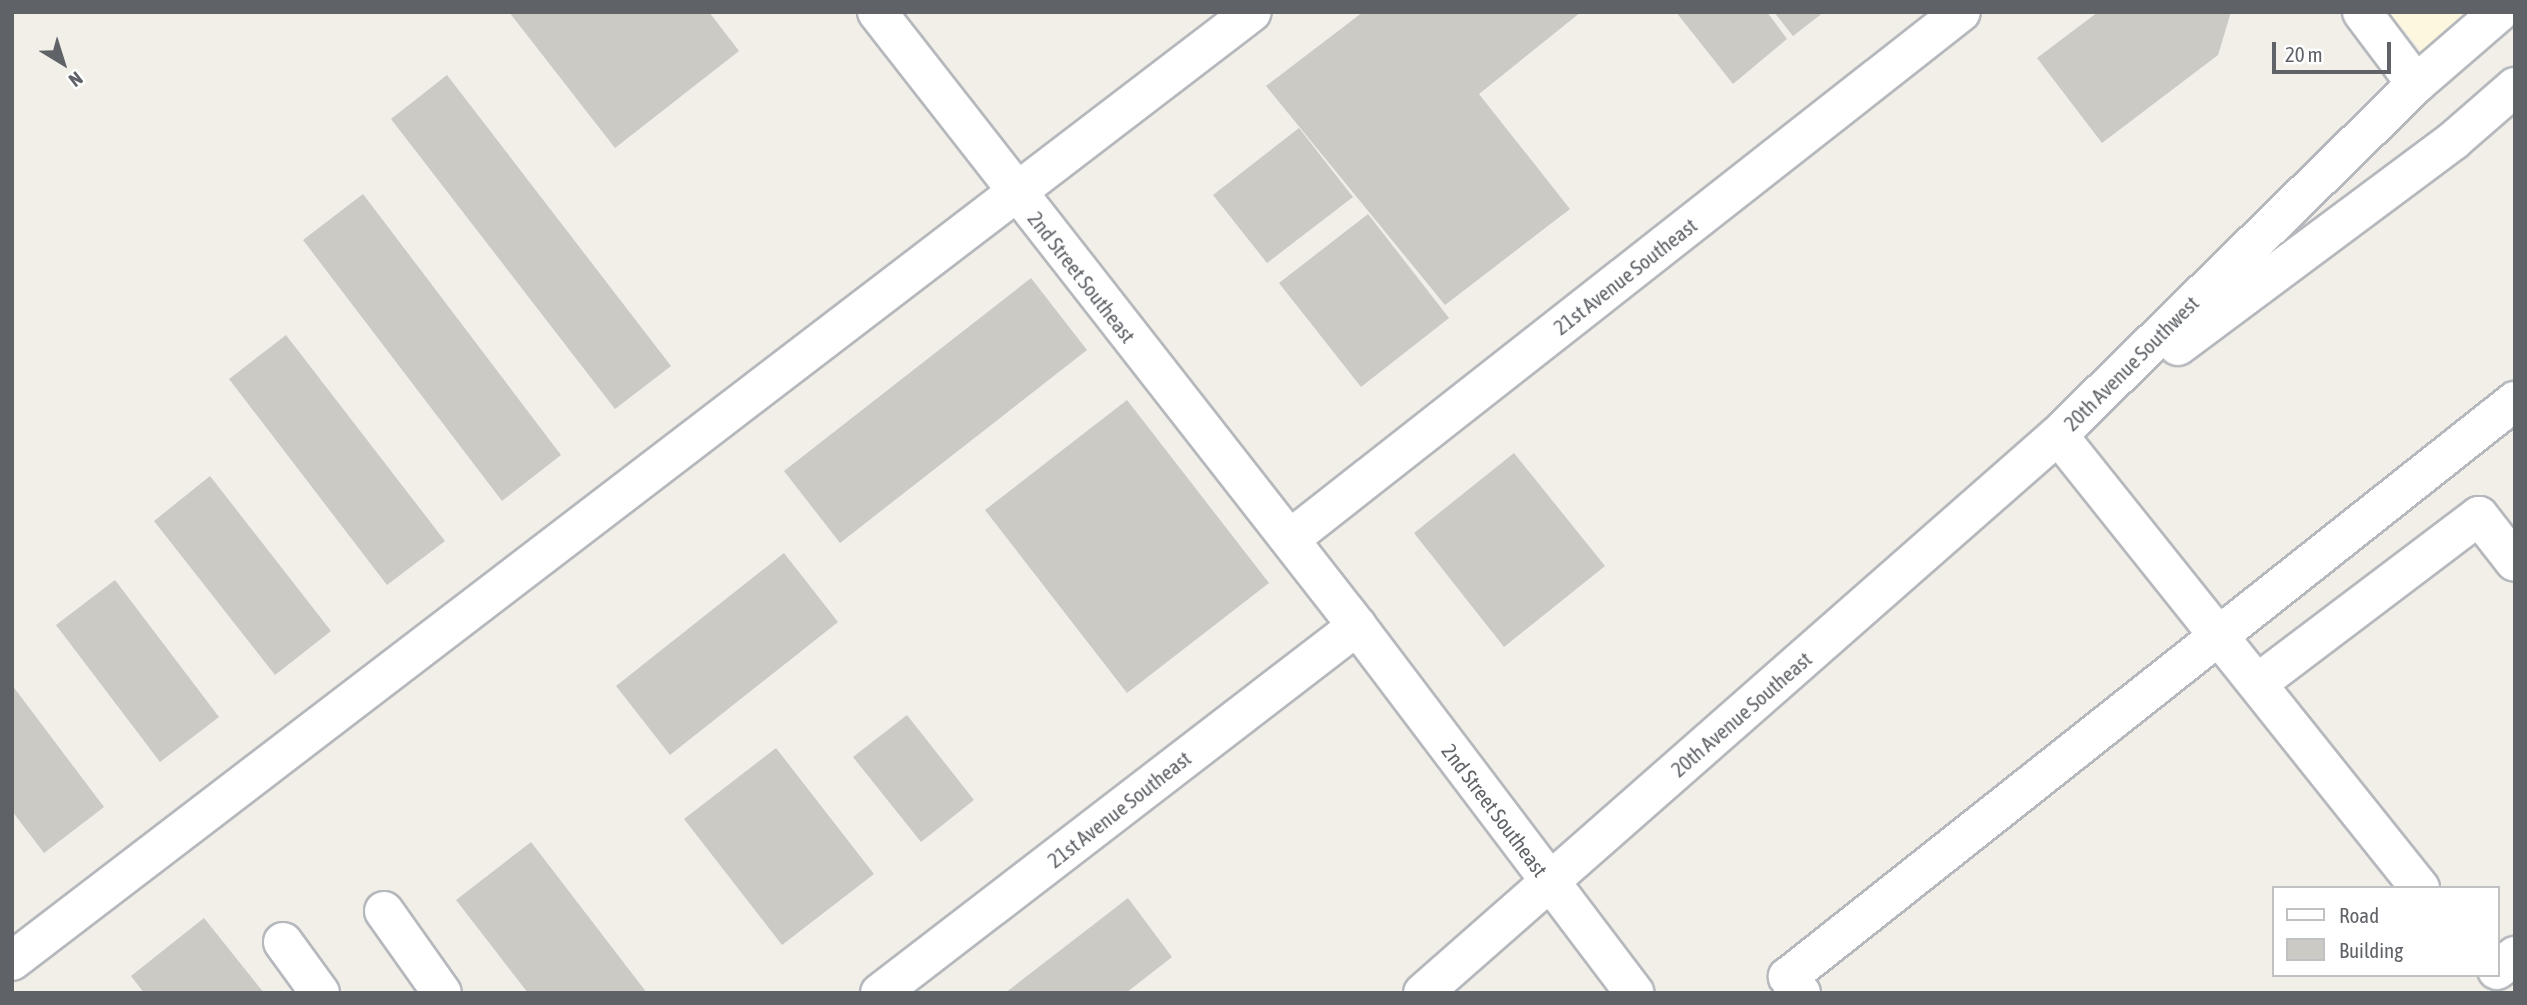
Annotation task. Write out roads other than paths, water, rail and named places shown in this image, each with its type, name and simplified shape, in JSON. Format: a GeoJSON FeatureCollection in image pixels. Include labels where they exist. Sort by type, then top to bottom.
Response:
{"type":"FeatureCollection","features":[{"type":"Feature","properties":{"kind":"street","name":"2nd Street Southeast"},"geometry":{"type":"LineString","coordinates":[[877,12],[1016,194],[1290,539],[1635,993]]}},
{"type":"Feature","properties":{"kind":"street"},"geometry":{"type":"LineString","coordinates":[[12,961],[1252,12]]}},
{"type":"Feature","properties":{"kind":"street","name":"21st Avenue Southeast"},"geometry":{"type":"LineString","coordinates":[[1290,539],[1961,12]]}},
{"type":"Feature","properties":{"kind":"street"},"geometry":{"type":"LineString","coordinates":[[2362,12],[2416,84]]}},
{"type":"Feature","properties":{"kind":"street","name":"20th Avenue Southwest"},"geometry":{"type":"LineString","coordinates":[[2059,435],[2416,84],[2499,12]]}},
{"type":"Feature","properties":{"kind":"street","name":"20th Avenue Southwest"},"geometry":{"type":"LineString","coordinates":[[2059,435],[2454,140],[2515,87]]}},
{"type":"Feature","properties":{"kind":"street"},"geometry":{"type":"LineString","coordinates":[[1801,993],[1788,977],[2515,401]]}},
{"type":"Feature","properties":{"kind":"street"},"geometry":{"type":"LineString","coordinates":[[2059,435],[2418,886]]}},
{"type":"Feature","properties":{"kind":"street","name":"20th Avenue Southeast"},"geometry":{"type":"LineString","coordinates":[[1423,993],[2059,435]]}},
{"type":"Feature","properties":{"kind":"street"},"geometry":{"type":"LineString","coordinates":[[2258,683],[2479,516],[2515,562]]}},
{"type":"Feature","properties":{"kind":"street","name":"21st Avenue Southeast"},"geometry":{"type":"LineString","coordinates":[[880,993],[1357,626]]}},
{"type":"Feature","properties":{"kind":"street"},"geometry":{"type":"LineString","coordinates":[[383,911],[442,993]]}},
{"type":"Feature","properties":{"kind":"street"},"geometry":{"type":"LineString","coordinates":[[283,942],[320,993]]}},
{"type":"Feature","properties":{"kind":"street"},"geometry":{"type":"LineString","coordinates":[[2499,968],[2515,956]]}},
{"type":"Feature","properties":{"kind":"street"},"geometry":{"type":"LineString","coordinates":[[2476,993],[2489,977]]}}]}
